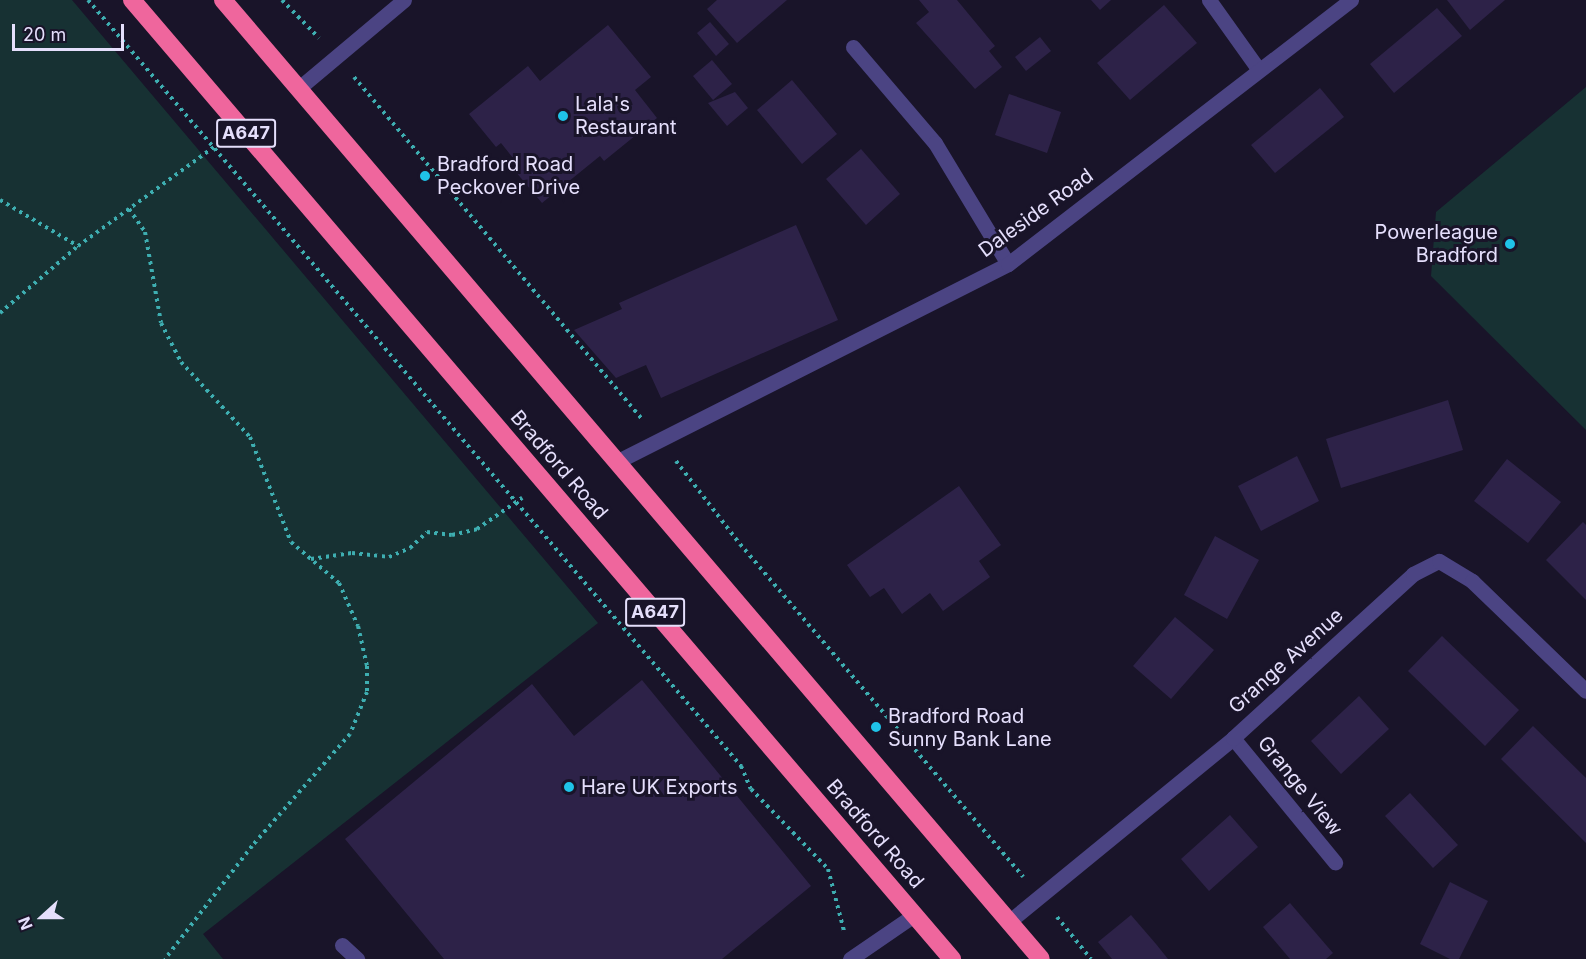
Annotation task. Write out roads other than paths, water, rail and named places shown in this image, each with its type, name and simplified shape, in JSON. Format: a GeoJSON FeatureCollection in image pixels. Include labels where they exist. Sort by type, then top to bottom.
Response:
{"type":"FeatureCollection","features":[{"type":"Feature","properties":{"kind":"highway","name":"Bradford Road"},"geometry":{"type":"LineString","coordinates":[[132,0],[952,959]]}},
{"type":"Feature","properties":{"kind":"highway"},"geometry":{"type":"LineString","coordinates":[[223,0],[1011,920],[1041,959]]}},
{"type":"Feature","properties":{"kind":"street"},"geometry":{"type":"LineString","coordinates":[[299,88],[404,0]]}},
{"type":"Feature","properties":{"kind":"street"},"geometry":{"type":"LineString","coordinates":[[1209,0],[1259,70]]}},
{"type":"Feature","properties":{"kind":"street","name":"Daleside Road"},"geometry":{"type":"LineString","coordinates":[[618,461],[1008,264],[1351,0]]}},
{"type":"Feature","properties":{"kind":"street"},"geometry":{"type":"LineString","coordinates":[[853,47],[935,143],[1008,264]]}},
{"type":"Feature","properties":{"kind":"street","name":"Grange Avenue"},"geometry":{"type":"LineString","coordinates":[[1011,920],[1233,738],[1413,574],[1439,561],[1472,581],[1586,691]]}},
{"type":"Feature","properties":{"kind":"street","name":"Grange View"},"geometry":{"type":"LineString","coordinates":[[1233,738],[1335,862]]}},
{"type":"Feature","properties":{"kind":"street"},"geometry":{"type":"LineString","coordinates":[[854,956],[914,915]]}},
{"type":"Feature","properties":{"kind":"street"},"geometry":{"type":"LineString","coordinates":[[342,945],[357,959]]}},
{"type":"Feature","properties":{"kind":"place","name":"Lala's Restaurant"},"geometry":{"type":"Point","coordinates":[563,116]}},
{"type":"Feature","properties":{"kind":"place","name":"Bradford Road Peckover Drive"},"geometry":{"type":"Point","coordinates":[425,176]}},
{"type":"Feature","properties":{"kind":"place","name":"Powerleague Bradford"},"geometry":{"type":"Point","coordinates":[1510,244]}},
{"type":"Feature","properties":{"kind":"place","name":"Bradford Road Sunny Bank Lane"},"geometry":{"type":"Point","coordinates":[876,727]}},
{"type":"Feature","properties":{"kind":"place","name":"Hare UK Exports"},"geometry":{"type":"Point","coordinates":[569,787]}}]}
